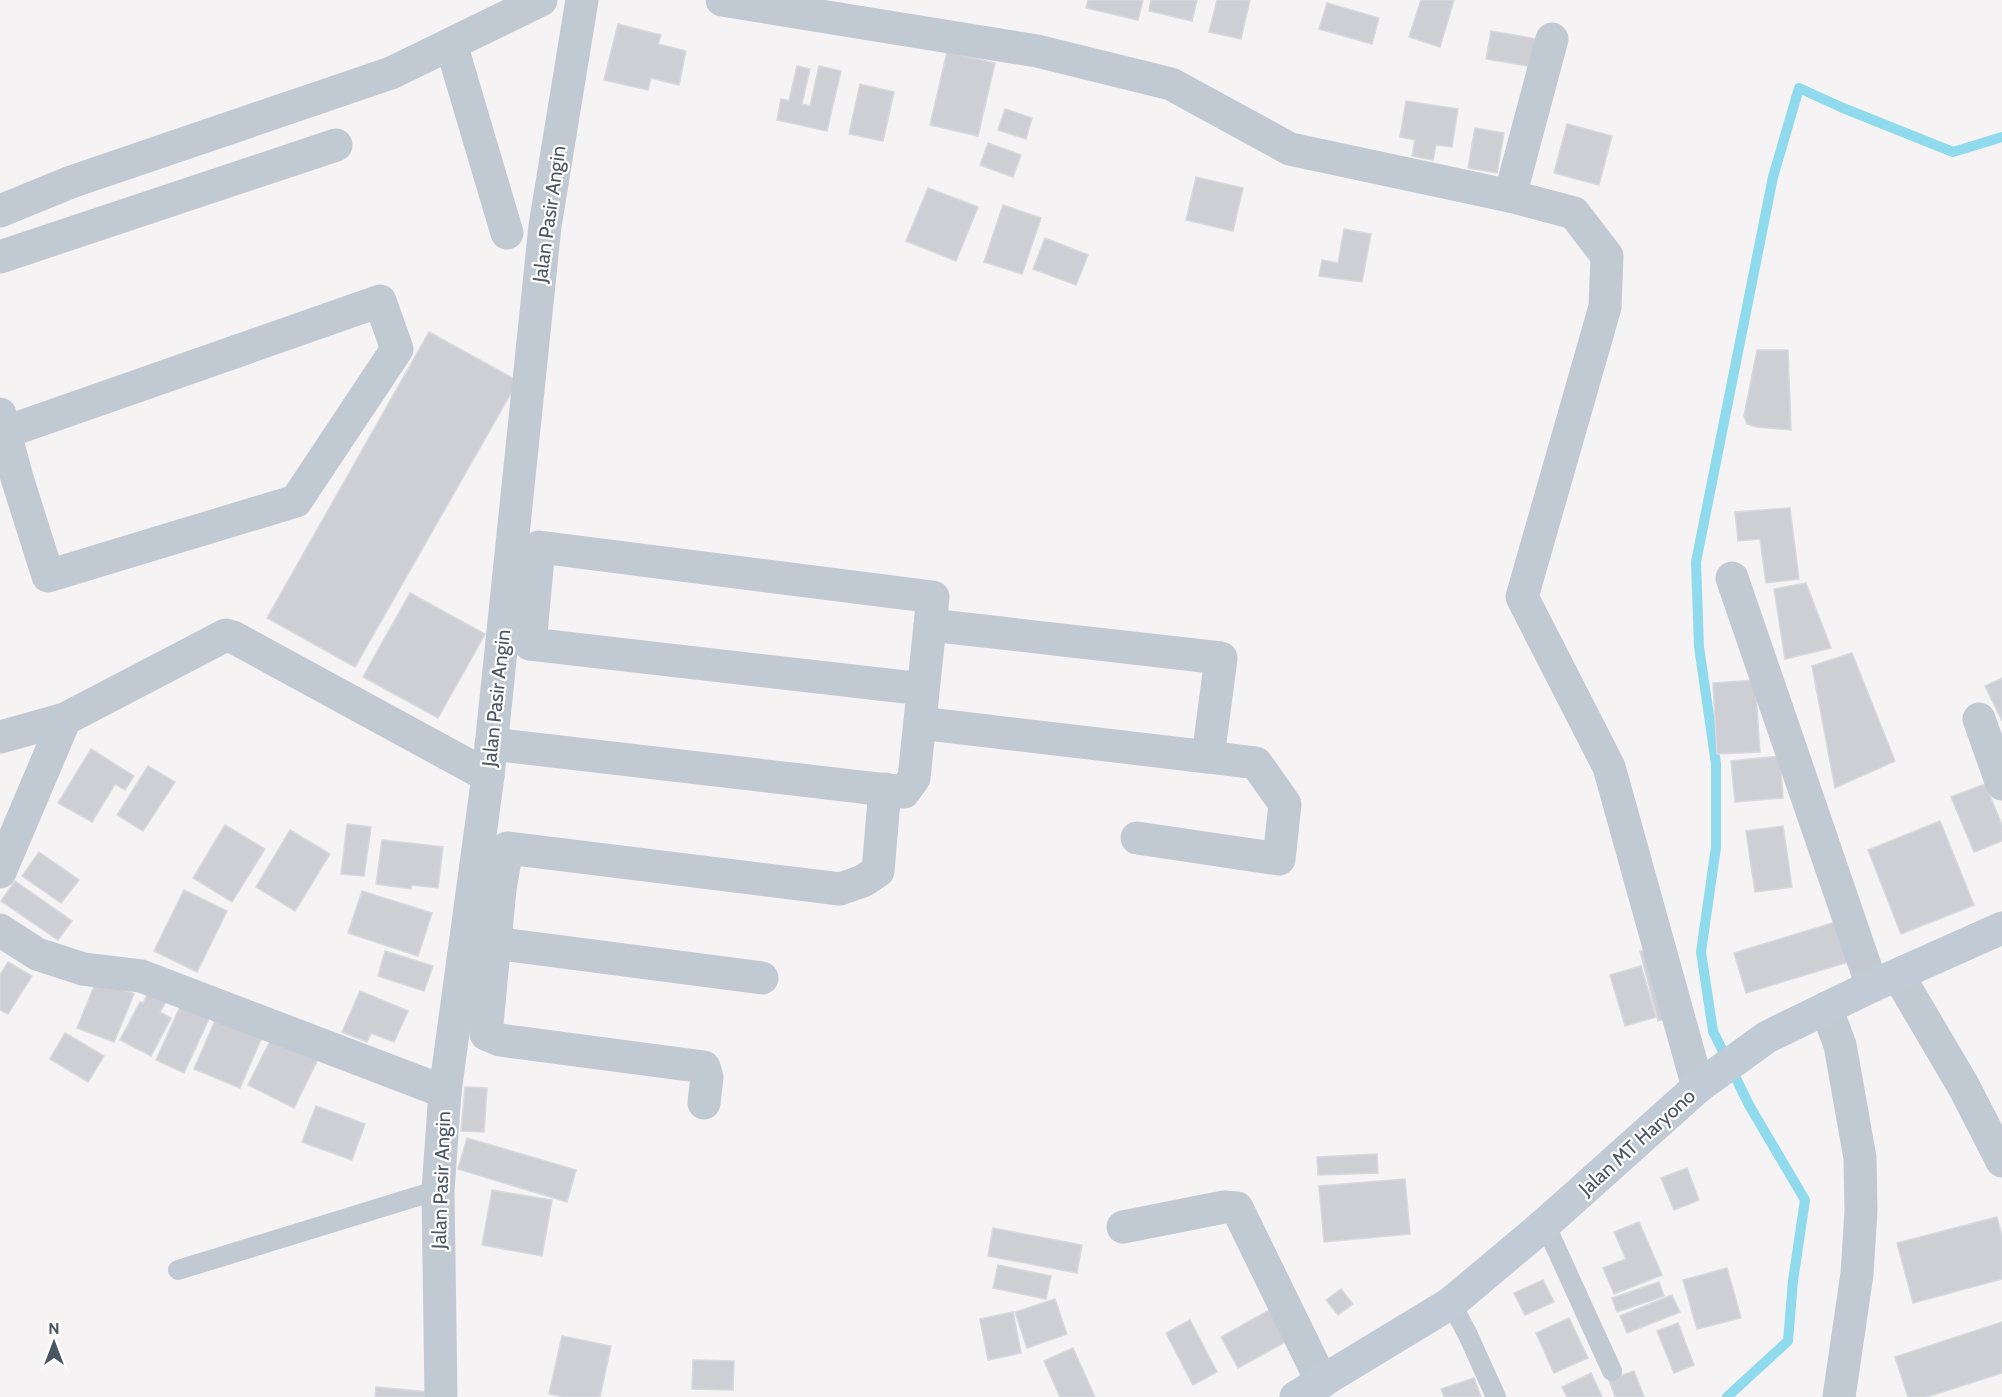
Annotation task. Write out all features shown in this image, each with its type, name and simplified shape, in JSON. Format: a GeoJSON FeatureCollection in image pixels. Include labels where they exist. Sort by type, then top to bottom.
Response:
{"type":"FeatureCollection","features":[{"type":"Feature","properties":{"kind":"main road","name":"Jalan MT Haryono"},"geometry":{"type":"LineString","coordinates":[[1309,1389],[1451,1303],[1545,1224],[1708,1080],[1767,1037],[1885,980],[2002,928]]}},
{"type":"Feature","properties":{"kind":"street"},"geometry":{"type":"LineString","coordinates":[[0,212],[71,182],[391,73],[541,0]]}},
{"type":"Feature","properties":{"kind":"street","name":"Jalan Pasir Angin"},"geometry":{"type":"LineString","coordinates":[[441,1397],[438,1190],[445,1092],[488,776],[545,226],[582,0]]}},
{"type":"Feature","properties":{"kind":"street"},"geometry":{"type":"LineString","coordinates":[[722,0],[1037,51],[1112,69],[1171,84],[1290,149],[1510,196],[1574,213],[1607,256],[1605,307],[1522,597],[1610,767],[1708,1080]]}},
{"type":"Feature","properties":{"kind":"street"},"geometry":{"type":"LineString","coordinates":[[1510,196],[1551,39]]}},
{"type":"Feature","properties":{"kind":"street"},"geometry":{"type":"LineString","coordinates":[[451,44],[507,233]]}},
{"type":"Feature","properties":{"kind":"street"},"geometry":{"type":"LineString","coordinates":[[283,110],[301,157]]}},
{"type":"Feature","properties":{"kind":"street"},"geometry":{"type":"LineString","coordinates":[[0,257],[336,145]]}},
{"type":"Feature","properties":{"kind":"street"},"geometry":{"type":"LineString","coordinates":[[380,301],[397,349],[296,501],[48,576],[17,478],[3,423],[380,301]]}},
{"type":"Feature","properties":{"kind":"street"},"geometry":{"type":"LineString","coordinates":[[491,744],[904,792],[914,778],[933,597],[539,547],[530,644],[923,689]]}},
{"type":"Feature","properties":{"kind":"street"},"geometry":{"type":"LineString","coordinates":[[1732,578],[1885,980],[1964,1087],[2002,1161]]}},
{"type":"Feature","properties":{"kind":"street"},"geometry":{"type":"LineString","coordinates":[[930,625],[1221,657],[1208,757]]}},
{"type":"Feature","properties":{"kind":"street"},"geometry":{"type":"LineString","coordinates":[[0,737],[65,719],[226,635],[488,776]]}},
{"type":"Feature","properties":{"kind":"street"},"geometry":{"type":"LineString","coordinates":[[0,872],[65,719]]}},
{"type":"Feature","properties":{"kind":"street"},"geometry":{"type":"LineString","coordinates":[[1978,719],[2002,784]]}},
{"type":"Feature","properties":{"kind":"street"},"geometry":{"type":"LineString","coordinates":[[920,723],[1256,763],[1285,804],[1279,859],[1137,838]]}},
{"type":"Feature","properties":{"kind":"street"},"geometry":{"type":"LineString","coordinates":[[704,1102],[707,1077],[704,1067],[500,1040],[486,1034],[494,943],[507,848],[840,889],[863,881],[878,871],[885,789]]}},
{"type":"Feature","properties":{"kind":"street"},"geometry":{"type":"LineString","coordinates":[[0,930],[37,954],[83,969],[141,976],[445,1092]]}},
{"type":"Feature","properties":{"kind":"street"},"geometry":{"type":"LineString","coordinates":[[494,943],[762,978]]}},
{"type":"Feature","properties":{"kind":"street"},"geometry":{"type":"LineString","coordinates":[[1826,1008],[1840,1045],[1860,1158],[1861,1210],[1857,1274],[1839,1397]]}},
{"type":"Feature","properties":{"kind":"street"},"geometry":{"type":"LineString","coordinates":[[1123,1227],[1224,1207],[1236,1208],[1309,1389]]}},
{"type":"Feature","properties":{"kind":"lane"},"geometry":{"type":"LineString","coordinates":[[178,1270],[438,1190]]}},
{"type":"Feature","properties":{"kind":"lane"},"geometry":{"type":"LineString","coordinates":[[1545,1224],[1612,1371]]}},
{"type":"Feature","properties":{"kind":"lane"},"geometry":{"type":"LineString","coordinates":[[1451,1303],[1496,1397]]}},
{"type":"Feature","properties":{"kind":"building"},"geometry":{"type":"Polygon","coordinates":[[[1088,0],[1143,0],[1138,20],[1086,8],[1088,0]]]}},
{"type":"Feature","properties":{"kind":"building"},"geometry":{"type":"Polygon","coordinates":[[[1151,0],[1197,0],[1192,21],[1149,11],[1151,0]]]}},
{"type":"Feature","properties":{"kind":"building"},"geometry":{"type":"Polygon","coordinates":[[[1217,0],[1250,0],[1241,39],[1209,32],[1217,0]]]}},
{"type":"Feature","properties":{"kind":"building"},"geometry":{"type":"Polygon","coordinates":[[[1421,0],[1454,0],[1440,47],[1409,37],[1421,0]]]}},
{"type":"Feature","properties":{"kind":"building"},"geometry":{"type":"Polygon","coordinates":[[[1327,3],[1379,18],[1372,44],[1319,29],[1327,3]]]}},
{"type":"Feature","properties":{"kind":"building"},"geometry":{"type":"Polygon","coordinates":[[[618,24],[661,35],[658,44],[686,51],[679,85],[651,78],[648,90],[604,80],[618,24]]]}},
{"type":"Feature","properties":{"kind":"building"},"geometry":{"type":"Polygon","coordinates":[[[1491,31],[1537,39],[1533,67],[1486,59],[1491,31]]]}},
{"type":"Feature","properties":{"kind":"building"},"geometry":{"type":"Polygon","coordinates":[[[947,52],[995,63],[978,136],[930,125],[947,52]]]}},
{"type":"Feature","properties":{"kind":"building"},"geometry":{"type":"Polygon","coordinates":[[[797,66],[810,69],[802,104],[810,106],[819,66],[841,71],[827,131],[777,120],[781,99],[789,101],[797,66]]]}},
{"type":"Feature","properties":{"kind":"building"},"geometry":{"type":"Polygon","coordinates":[[[860,84],[894,92],[883,141],[849,134],[860,84]]]}},
{"type":"Feature","properties":{"kind":"building"},"geometry":{"type":"Polygon","coordinates":[[[1406,101],[1458,109],[1452,147],[1436,145],[1433,160],[1412,156],[1415,140],[1400,137],[1406,101]]]}},
{"type":"Feature","properties":{"kind":"building"},"geometry":{"type":"Polygon","coordinates":[[[1005,109],[1032,118],[1026,139],[998,130],[1005,109]]]}},
{"type":"Feature","properties":{"kind":"building"},"geometry":{"type":"Polygon","coordinates":[[[1567,124],[1612,136],[1599,185],[1554,173],[1567,124]]]}},
{"type":"Feature","properties":{"kind":"building"},"geometry":{"type":"Polygon","coordinates":[[[1475,128],[1504,133],[1497,173],[1468,168],[1475,128]]]}},
{"type":"Feature","properties":{"kind":"building"},"geometry":{"type":"Polygon","coordinates":[[[988,143],[1021,155],[1013,177],[980,165],[988,143]]]}},
{"type":"Feature","properties":{"kind":"building"},"geometry":{"type":"Polygon","coordinates":[[[1196,177],[1243,188],[1233,231],[1186,220],[1196,177]]]}},
{"type":"Feature","properties":{"kind":"building"},"geometry":{"type":"Polygon","coordinates":[[[928,188],[978,207],[956,261],[906,241],[928,188]]]}},
{"type":"Feature","properties":{"kind":"building"},"geometry":{"type":"Polygon","coordinates":[[[1003,205],[1041,218],[1022,274],[984,262],[1003,205]]]}},
{"type":"Feature","properties":{"kind":"building"},"geometry":{"type":"Polygon","coordinates":[[[1344,229],[1371,234],[1362,282],[1319,276],[1322,260],[1338,263],[1344,229]]]}},
{"type":"Feature","properties":{"kind":"building"},"geometry":{"type":"Polygon","coordinates":[[[1045,238],[1088,255],[1076,285],[1033,269],[1045,238]]]}},
{"type":"Feature","properties":{"kind":"building"},"geometry":{"type":"Polygon","coordinates":[[[429,332],[518,381],[355,667],[267,618],[429,332]]]}},
{"type":"Feature","properties":{"kind":"building"},"geometry":{"type":"Polygon","coordinates":[[[1757,350],[1788,350],[1791,430],[1747,424],[1744,416],[1757,350]]]}},
{"type":"Feature","properties":{"kind":"building"},"geometry":{"type":"Polygon","coordinates":[[[1790,508],[1799,579],[1766,583],[1760,539],[1738,541],[1735,512],[1790,508]]]}},
{"type":"Feature","properties":{"kind":"building"},"geometry":{"type":"Polygon","coordinates":[[[1806,583],[1831,648],[1785,659],[1774,589],[1806,583]]]}},
{"type":"Feature","properties":{"kind":"building"},"geometry":{"type":"Polygon","coordinates":[[[410,593],[485,634],[438,718],[363,677],[410,593]]]}},
{"type":"Feature","properties":{"kind":"building"},"geometry":{"type":"Polygon","coordinates":[[[1852,653],[1895,761],[1835,788],[1812,666],[1852,653]]]}},
{"type":"Feature","properties":{"kind":"building"},"geometry":{"type":"Polygon","coordinates":[[[2002,678],[2002,721],[1985,686],[2002,678]]]}},
{"type":"Feature","properties":{"kind":"building"},"geometry":{"type":"Polygon","coordinates":[[[1755,680],[1760,752],[1717,754],[1713,683],[1755,680]]]}},
{"type":"Feature","properties":{"kind":"building"},"geometry":{"type":"Polygon","coordinates":[[[91,749],[134,776],[125,790],[115,784],[92,822],[58,803],[91,749]]]}},
{"type":"Feature","properties":{"kind":"building"},"geometry":{"type":"Polygon","coordinates":[[[1780,756],[1783,798],[1735,802],[1731,761],[1780,756]]]}},
{"type":"Feature","properties":{"kind":"building"},"geometry":{"type":"Polygon","coordinates":[[[148,766],[175,782],[143,831],[117,815],[148,766]]]}},
{"type":"Feature","properties":{"kind":"building"},"geometry":{"type":"Polygon","coordinates":[[[1985,784],[2002,825],[2002,841],[1974,852],[1951,797],[1985,784]]]}},
{"type":"Feature","properties":{"kind":"building"},"geometry":{"type":"Polygon","coordinates":[[[1940,821],[1974,905],[1901,934],[1868,850],[1940,821]]]}},
{"type":"Feature","properties":{"kind":"building"},"geometry":{"type":"Polygon","coordinates":[[[347,824],[371,827],[364,876],[341,874],[347,824]]]}},
{"type":"Feature","properties":{"kind":"building"},"geometry":{"type":"Polygon","coordinates":[[[225,825],[265,849],[232,902],[193,878],[225,825]]]}},
{"type":"Feature","properties":{"kind":"building"},"geometry":{"type":"Polygon","coordinates":[[[1783,826],[1792,887],[1755,892],[1746,831],[1783,826]]]}},
{"type":"Feature","properties":{"kind":"building"},"geometry":{"type":"Polygon","coordinates":[[[290,830],[330,854],[295,911],[256,887],[290,830]]]}},
{"type":"Feature","properties":{"kind":"building"},"geometry":{"type":"Polygon","coordinates":[[[382,840],[443,847],[438,888],[412,885],[411,889],[376,884],[382,840]]]}},
{"type":"Feature","properties":{"kind":"building"},"geometry":{"type":"Polygon","coordinates":[[[39,852],[79,880],[61,903],[22,876],[39,852]]]}},
{"type":"Feature","properties":{"kind":"building"},"geometry":{"type":"Polygon","coordinates":[[[15,881],[72,921],[58,940],[1,901],[15,881]]]}},
{"type":"Feature","properties":{"kind":"building"},"geometry":{"type":"Polygon","coordinates":[[[184,890],[227,911],[197,972],[154,951],[184,890]]]}},
{"type":"Feature","properties":{"kind":"building"},"geometry":{"type":"Polygon","coordinates":[[[362,891],[432,913],[418,956],[348,933],[362,891]]]}},
{"type":"Feature","properties":{"kind":"building"},"geometry":{"type":"Polygon","coordinates":[[[1839,921],[1852,961],[1746,993],[1734,953],[1839,921]]]}},
{"type":"Feature","properties":{"kind":"building"},"geometry":{"type":"Polygon","coordinates":[[[1655,948],[1673,1018],[1658,1021],[1640,951],[1655,948]]]}},
{"type":"Feature","properties":{"kind":"building"},"geometry":{"type":"Polygon","coordinates":[[[385,951],[433,966],[424,991],[378,976],[385,951]]]}},
{"type":"Feature","properties":{"kind":"building"},"geometry":{"type":"Polygon","coordinates":[[[8,962],[32,976],[8,1014],[0,1010],[0,975],[8,962]]]}},
{"type":"Feature","properties":{"kind":"building"},"geometry":{"type":"Polygon","coordinates":[[[1641,966],[1656,1017],[1625,1026],[1610,975],[1641,966]]]}},
{"type":"Feature","properties":{"kind":"building"},"geometry":{"type":"Polygon","coordinates":[[[97,979],[134,994],[114,1042],[77,1028],[97,979]]]}},
{"type":"Feature","properties":{"kind":"building"},"geometry":{"type":"Polygon","coordinates":[[[153,984],[171,993],[160,1012],[171,1018],[151,1056],[120,1040],[140,1002],[143,1003],[153,984]]]}},
{"type":"Feature","properties":{"kind":"building"},"geometry":{"type":"Polygon","coordinates":[[[360,991],[408,1011],[394,1042],[371,1033],[367,1042],[342,1032],[360,991]]]}},
{"type":"Feature","properties":{"kind":"building"},"geometry":{"type":"Polygon","coordinates":[[[184,998],[213,1010],[184,1073],[156,1060],[184,998]]]}},
{"type":"Feature","properties":{"kind":"building"},"geometry":{"type":"Polygon","coordinates":[[[220,1009],[266,1028],[240,1088],[194,1069],[220,1009]]]}},
{"type":"Feature","properties":{"kind":"building"},"geometry":{"type":"Polygon","coordinates":[[[275,1031],[321,1053],[294,1108],[248,1085],[275,1031]]]}},
{"type":"Feature","properties":{"kind":"building"},"geometry":{"type":"Polygon","coordinates":[[[65,1033],[104,1056],[88,1082],[50,1059],[65,1033]]]}},
{"type":"Feature","properties":{"kind":"building"},"geometry":{"type":"Polygon","coordinates":[[[465,1087],[487,1088],[484,1132],[461,1131],[465,1087]]]}},
{"type":"Feature","properties":{"kind":"building"},"geometry":{"type":"Polygon","coordinates":[[[316,1106],[365,1124],[352,1160],[302,1142],[316,1106]]]}},
{"type":"Feature","properties":{"kind":"building"},"geometry":{"type":"Polygon","coordinates":[[[467,1138],[576,1170],[567,1202],[458,1169],[467,1138]]]}},
{"type":"Feature","properties":{"kind":"building"},"geometry":{"type":"Polygon","coordinates":[[[1377,1154],[1378,1173],[1318,1175],[1317,1157],[1377,1154]]]}},
{"type":"Feature","properties":{"kind":"building"},"geometry":{"type":"Polygon","coordinates":[[[1687,1168],[1699,1200],[1674,1210],[1661,1178],[1687,1168]]]}},
{"type":"Feature","properties":{"kind":"building"},"geometry":{"type":"Polygon","coordinates":[[[1405,1179],[1410,1234],[1324,1242],[1319,1186],[1405,1179]]]}},
{"type":"Feature","properties":{"kind":"building"},"geometry":{"type":"Polygon","coordinates":[[[492,1190],[552,1200],[542,1256],[482,1245],[492,1190]]]}},
{"type":"Feature","properties":{"kind":"building"},"geometry":{"type":"Polygon","coordinates":[[[1997,1217],[2002,1236],[2002,1279],[1913,1303],[1897,1243],[1997,1217]]]}},
{"type":"Feature","properties":{"kind":"building"},"geometry":{"type":"Polygon","coordinates":[[[1639,1222],[1662,1275],[1614,1294],[1603,1268],[1626,1259],[1614,1232],[1639,1222]]]}},
{"type":"Feature","properties":{"kind":"building"},"geometry":{"type":"Polygon","coordinates":[[[993,1228],[1082,1245],[1077,1273],[988,1256],[993,1228]]]}},
{"type":"Feature","properties":{"kind":"building"},"geometry":{"type":"Polygon","coordinates":[[[998,1265],[1051,1276],[1046,1299],[993,1288],[998,1265]]]}},
{"type":"Feature","properties":{"kind":"building"},"geometry":{"type":"Polygon","coordinates":[[[1727,1268],[1741,1318],[1697,1329],[1683,1280],[1727,1268]]]}},
{"type":"Feature","properties":{"kind":"building"},"geometry":{"type":"Polygon","coordinates":[[[1543,1280],[1554,1302],[1525,1315],[1514,1293],[1543,1280]]]}},
{"type":"Feature","properties":{"kind":"building"},"geometry":{"type":"Polygon","coordinates":[[[1659,1282],[1664,1296],[1617,1312],[1612,1298],[1659,1282]]]}},
{"type":"Feature","properties":{"kind":"building"},"geometry":{"type":"Polygon","coordinates":[[[1341,1289],[1353,1304],[1338,1315],[1326,1300],[1341,1289]]]}},
{"type":"Feature","properties":{"kind":"building"},"geometry":{"type":"Polygon","coordinates":[[[1672,1295],[1680,1312],[1627,1333],[1620,1316],[1672,1295]]]}},
{"type":"Feature","properties":{"kind":"building"},"geometry":{"type":"Polygon","coordinates":[[[1055,1299],[1067,1334],[1027,1348],[1015,1312],[1055,1299]]]}},
{"type":"Feature","properties":{"kind":"building"},"geometry":{"type":"Polygon","coordinates":[[[1271,1309],[1289,1340],[1238,1368],[1221,1337],[1271,1309]]]}},
{"type":"Feature","properties":{"kind":"building"},"geometry":{"type":"Polygon","coordinates":[[[1013,1312],[1021,1353],[988,1360],[980,1319],[1013,1312]]]}},
{"type":"Feature","properties":{"kind":"building"},"geometry":{"type":"Polygon","coordinates":[[[1569,1318],[1588,1358],[1554,1373],[1536,1333],[1569,1318]]]}},
{"type":"Feature","properties":{"kind":"building"},"geometry":{"type":"Polygon","coordinates":[[[1190,1320],[1217,1372],[1193,1385],[1166,1333],[1190,1320]]]}},
{"type":"Feature","properties":{"kind":"building"},"geometry":{"type":"Polygon","coordinates":[[[2002,1322],[2002,1373],[1927,1397],[1908,1397],[1895,1357],[2002,1322]]]}},
{"type":"Feature","properties":{"kind":"building"},"geometry":{"type":"Polygon","coordinates":[[[1678,1323],[1694,1365],[1674,1373],[1657,1331],[1678,1323]]]}},
{"type":"Feature","properties":{"kind":"building"},"geometry":{"type":"Polygon","coordinates":[[[562,1336],[611,1346],[600,1397],[564,1397],[549,1394],[562,1336]]]}},
{"type":"Feature","properties":{"kind":"building"},"geometry":{"type":"Polygon","coordinates":[[[1073,1348],[1095,1397],[1060,1397],[1044,1361],[1073,1348]]]}},
{"type":"Feature","properties":{"kind":"building"},"geometry":{"type":"Polygon","coordinates":[[[693,1360],[734,1361],[733,1390],[692,1389],[693,1360]]]}},
{"type":"Feature","properties":{"kind":"building"},"geometry":{"type":"Polygon","coordinates":[[[1634,1371],[1644,1397],[1615,1397],[1609,1380],[1634,1371]]]}},
{"type":"Feature","properties":{"kind":"building"},"geometry":{"type":"Polygon","coordinates":[[[1591,1373],[1602,1397],[1567,1397],[1562,1387],[1591,1373]]]}},
{"type":"Feature","properties":{"kind":"building"},"geometry":{"type":"Polygon","coordinates":[[[1474,1378],[1481,1397],[1444,1397],[1441,1389],[1474,1378]]]}},
{"type":"Feature","properties":{"kind":"building"},"geometry":{"type":"Polygon","coordinates":[[[376,1387],[429,1392],[428,1397],[375,1397],[376,1387]]]}},
{"type":"Feature","properties":{"kind":"waterway"},"geometry":{"type":"LineString","coordinates":[[1727,1397],[1788,1341],[1793,1281],[1805,1200],[1749,1105],[1713,1031],[1701,952],[1716,847],[1716,764],[1699,647],[1696,562],[1773,177],[1799,88],[1953,152],[2002,137]]}}]}
